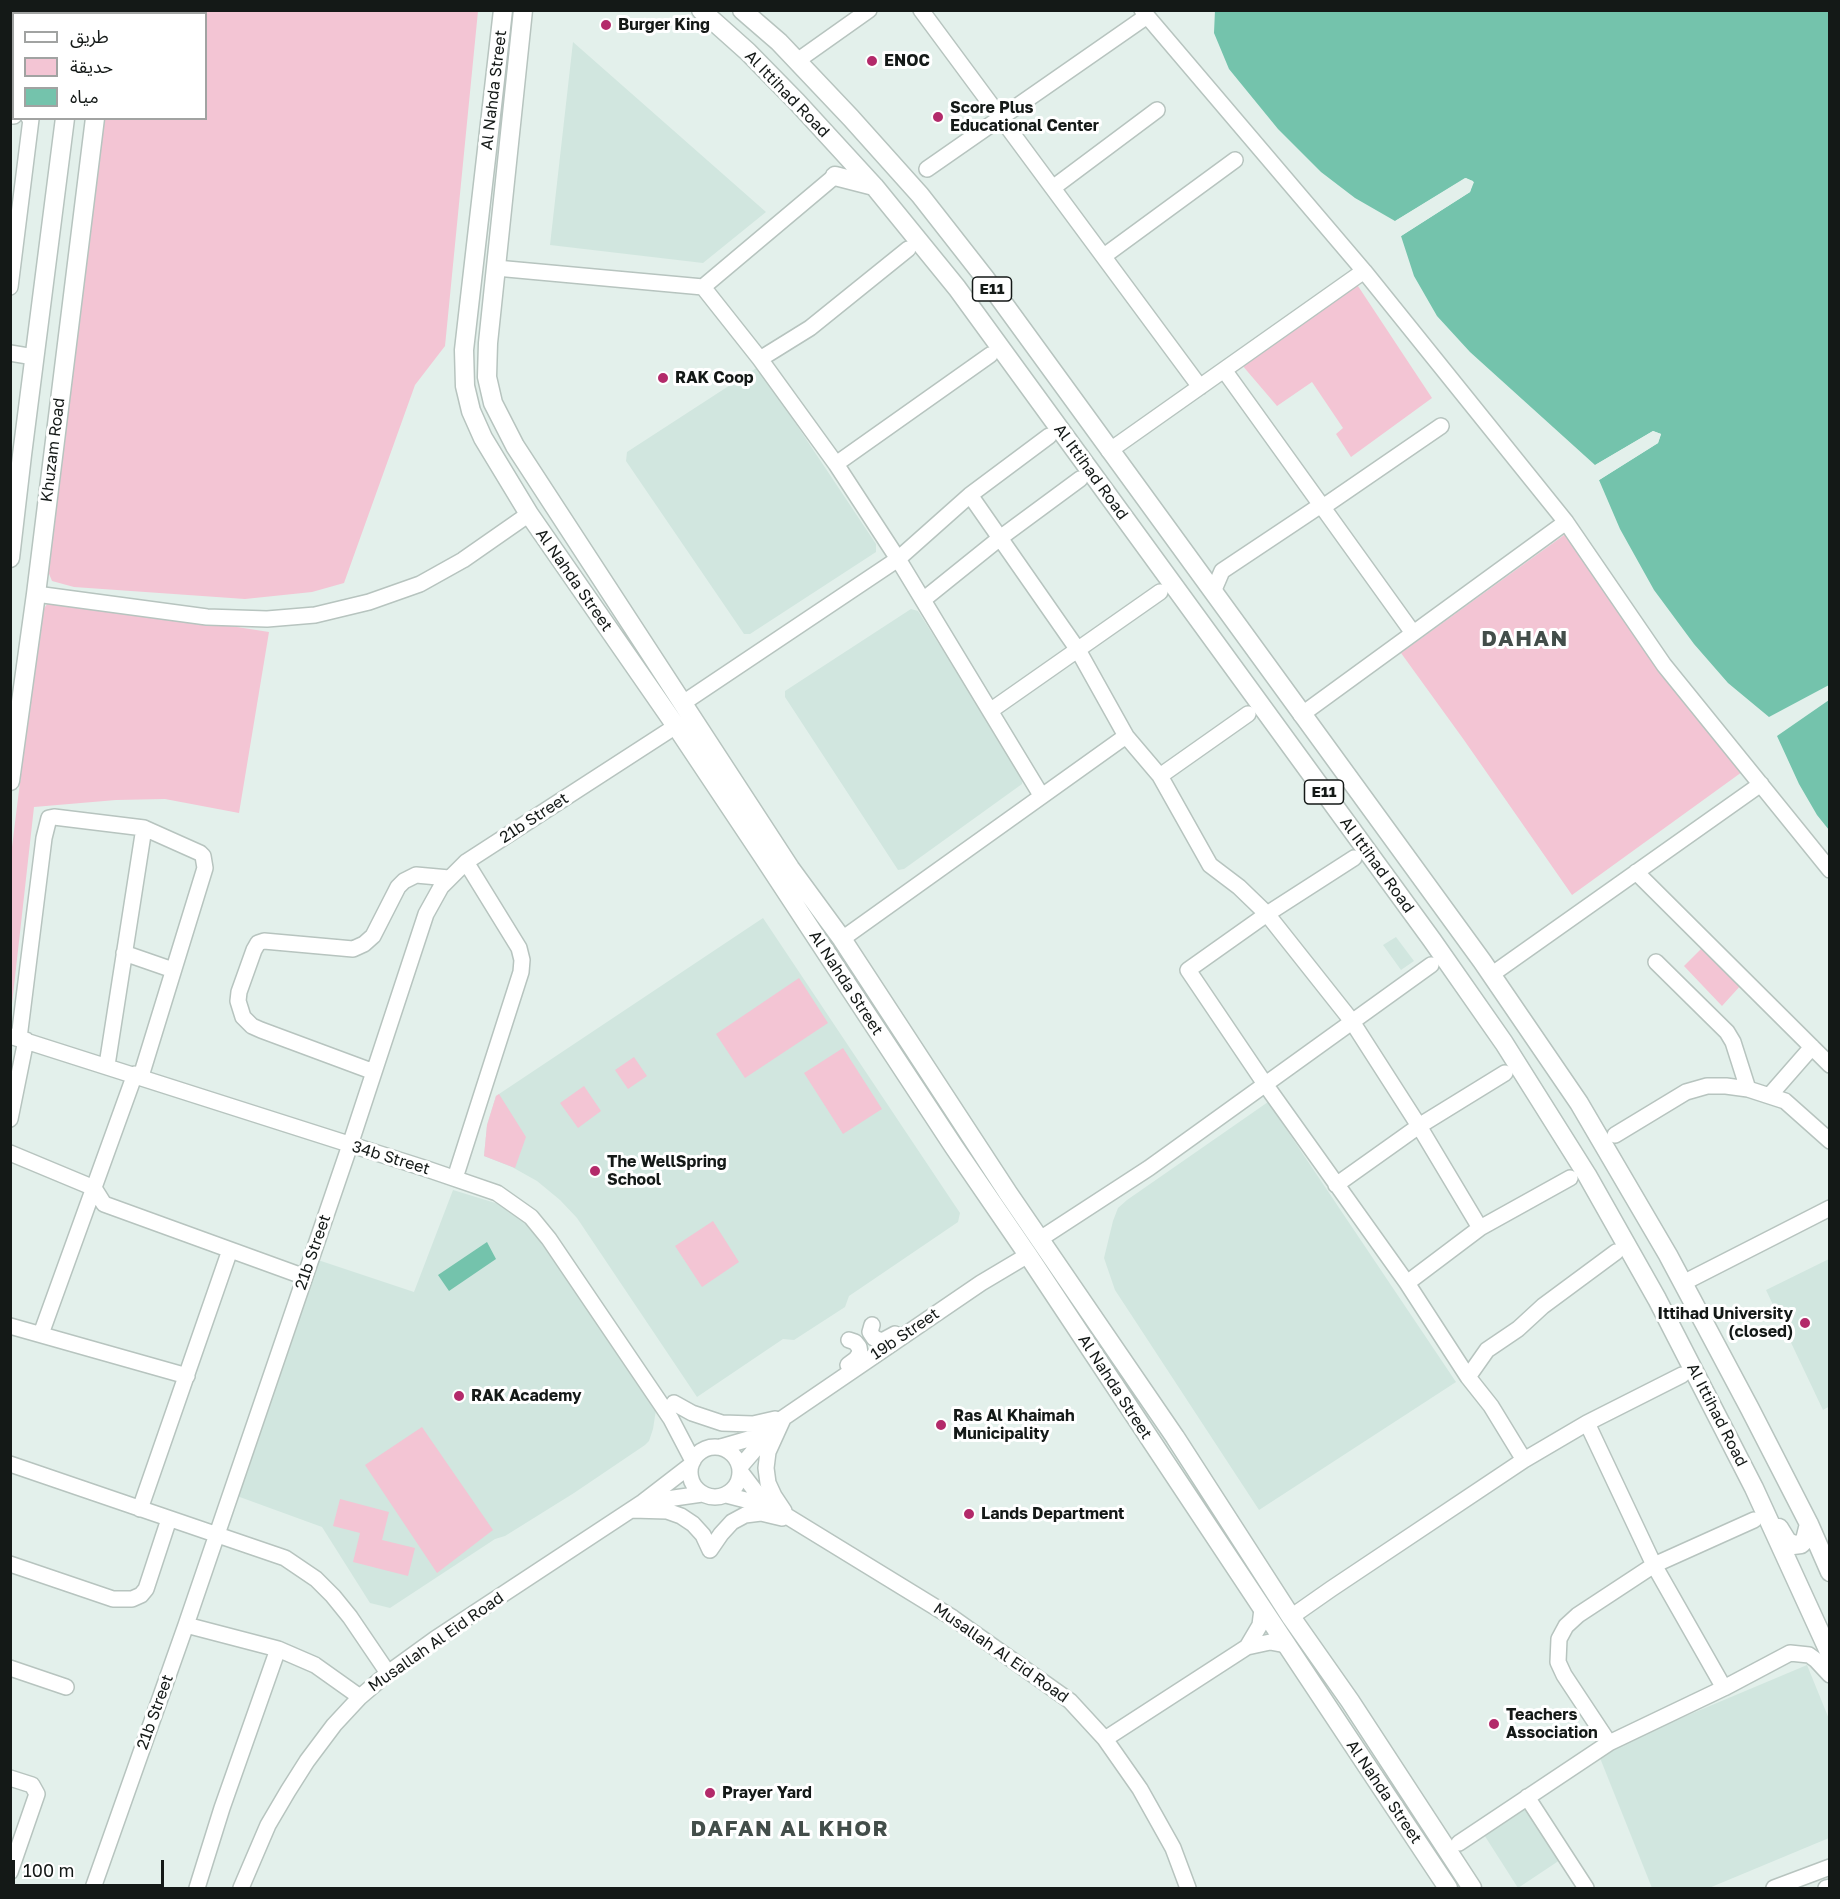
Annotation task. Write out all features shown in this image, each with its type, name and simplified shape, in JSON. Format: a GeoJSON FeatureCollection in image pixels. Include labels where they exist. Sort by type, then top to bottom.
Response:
{"type":"FeatureCollection","features":[{"type":"Feature","properties":{"kind":"main road","name":"Al Nahda Street"},"geometry":{"type":"LineString","coordinates":[[503,10],[464,350],[465,386],[471,411],[483,438],[529,514],[676,726],[954,1148],[1028,1255],[1448,1888]]}},
{"type":"Feature","properties":{"kind":"main road","name":"Al Nahda Street"},"geometry":{"type":"LineString","coordinates":[[523,10],[488,343],[487,377],[493,403],[515,446],[790,868],[842,939],[1040,1239],[1175,1437],[1291,1617],[1350,1701],[1472,1888]]}},
{"type":"Feature","properties":{"kind":"main road","name":"Al Ittihad Road"},"geometry":{"type":"LineString","coordinates":[[701,10],[748,52],[797,102],[874,186],[957,288],[1432,940],[1504,1043],[1587,1175],[1657,1299],[1754,1488],[1830,1654]]}},
{"type":"Feature","properties":{"kind":"main road","name":"Al Ittihad Road"},"geometry":{"type":"LineString","coordinates":[[742,10],[797,61],[920,195],[984,278],[1491,975],[1579,1102],[1683,1282],[1809,1524],[1830,1572]]}},
{"type":"Feature","properties":{"kind":"main road","name":"Khuzam Road"},"geometry":{"type":"LineString","coordinates":[[10,558],[16,454],[34,357],[65,120]]}},
{"type":"Feature","properties":{"kind":"main road","name":"Khuzam Road"},"geometry":{"type":"LineString","coordinates":[[11,774],[36,594],[95,120]]}},
{"type":"Feature","properties":{"kind":"main road"},"geometry":{"type":"LineString","coordinates":[[835,176],[874,186]]}},
{"type":"Feature","properties":{"kind":"main road"},"geometry":{"type":"LineString","coordinates":[[50,238],[57,230],[62,231],[68,237],[72,298]]}},
{"type":"Feature","properties":{"kind":"main road"},"geometry":{"type":"LineString","coordinates":[[1048,412],[1048,402],[1054,397],[1063,398],[1075,404]]}},
{"type":"Feature","properties":{"kind":"main road"},"geometry":{"type":"LineString","coordinates":[[1083,460],[1083,483]]}},
{"type":"Feature","properties":{"kind":"main road"},"geometry":{"type":"LineString","coordinates":[[751,839],[756,831],[762,831],[790,868]]}},
{"type":"Feature","properties":{"kind":"main road"},"geometry":{"type":"LineString","coordinates":[[1143,1431],[1164,1444],[1171,1443],[1175,1437]]}},
{"type":"Feature","properties":{"kind":"main road"},"geometry":{"type":"LineString","coordinates":[[1754,1488],[1787,1541],[1793,1545],[1801,1544],[1805,1540],[1809,1524]]}},
{"type":"Feature","properties":{"kind":"street"},"geometry":{"type":"LineString","coordinates":[[797,61],[869,10]]}},
{"type":"Feature","properties":{"kind":"street"},"geometry":{"type":"LineString","coordinates":[[921,10],[1200,387]]}},
{"type":"Feature","properties":{"kind":"street"},"geometry":{"type":"LineString","coordinates":[[927,169],[1145,13],[1364,271],[1566,522],[1664,665],[1830,870]]}},
{"type":"Feature","properties":{"kind":"street"},"geometry":{"type":"LineString","coordinates":[[1054,187],[1156,110]]}},
{"type":"Feature","properties":{"kind":"street"},"geometry":{"type":"LineString","coordinates":[[10,287],[30,120]]}},
{"type":"Feature","properties":{"kind":"street"},"geometry":{"type":"LineString","coordinates":[[1104,256],[1235,160]]}},
{"type":"Feature","properties":{"kind":"street"},"geometry":{"type":"LineString","coordinates":[[496,268],[703,287],[835,176]]}},
{"type":"Feature","properties":{"kind":"street"},"geometry":{"type":"LineString","coordinates":[[760,359],[810,328],[909,249]]}},
{"type":"Feature","properties":{"kind":"street"},"geometry":{"type":"LineString","coordinates":[[1109,451],[1364,271]]}},
{"type":"Feature","properties":{"kind":"street"},"geometry":{"type":"LineString","coordinates":[[703,287],[760,359],[836,464],[898,559],[1041,795]]}},
{"type":"Feature","properties":{"kind":"street"},"geometry":{"type":"LineString","coordinates":[[10,353],[34,357]]}},
{"type":"Feature","properties":{"kind":"street"},"geometry":{"type":"LineString","coordinates":[[836,464],[990,356]]}},
{"type":"Feature","properties":{"kind":"street"},"geometry":{"type":"LineString","coordinates":[[1224,370],[1413,633]]}},
{"type":"Feature","properties":{"kind":"street"},"geometry":{"type":"LineString","coordinates":[[1213,592],[1222,571],[1441,426]]}},
{"type":"Feature","properties":{"kind":"street"},"geometry":{"type":"LineString","coordinates":[[683,703],[898,559],[970,495],[1049,435]]}},
{"type":"Feature","properties":{"kind":"street"},"geometry":{"type":"LineString","coordinates":[[923,600],[1000,537],[1083,483]]}},
{"type":"Feature","properties":{"kind":"street"},"geometry":{"type":"LineString","coordinates":[[970,495],[1078,650],[1126,736],[1160,776],[1210,865],[1239,887],[1267,914],[1351,1020],[1419,1126],[1480,1228]]}},
{"type":"Feature","properties":{"kind":"street"},"geometry":{"type":"LineString","coordinates":[[36,594],[207,617],[267,619],[315,615],[369,602],[420,585],[463,560],[529,514]]}},
{"type":"Feature","properties":{"kind":"street"},"geometry":{"type":"LineString","coordinates":[[1301,715],[1566,522]]}},
{"type":"Feature","properties":{"kind":"street"},"geometry":{"type":"LineString","coordinates":[[990,711],[1160,592]]}},
{"type":"Feature","properties":{"kind":"street"},"geometry":{"type":"LineString","coordinates":[[1160,776],[1248,714]]}},
{"type":"Feature","properties":{"kind":"street","name":"21b Street"},"geometry":{"type":"LineString","coordinates":[[93,1888],[186,1625],[350,1145],[426,914],[441,886],[466,862],[676,726]]}},
{"type":"Feature","properties":{"kind":"street"},"geometry":{"type":"LineString","coordinates":[[842,939],[1126,736]]}},
{"type":"Feature","properties":{"kind":"street"},"geometry":{"type":"LineString","coordinates":[[1491,975],[1761,784]]}},
{"type":"Feature","properties":{"kind":"street"},"geometry":{"type":"LineString","coordinates":[[10,1119],[18,1038],[49,819],[54,817],[144,828],[200,853],[205,868],[173,970],[138,1075],[41,1334]]}},
{"type":"Feature","properties":{"kind":"street"},"geometry":{"type":"LineString","coordinates":[[107,1065],[144,828]]}},
{"type":"Feature","properties":{"kind":"street"},"geometry":{"type":"LineString","coordinates":[[1354,858],[1267,914],[1188,970],[1265,1084],[1407,1283],[1468,1377],[1491,1406],[1524,1460]]}},
{"type":"Feature","properties":{"kind":"street"},"geometry":{"type":"LineString","coordinates":[[455,1178],[521,972],[522,960],[519,948],[466,862]]}},
{"type":"Feature","properties":{"kind":"street"},"geometry":{"type":"LineString","coordinates":[[1636,872],[1830,1065]]}},
{"type":"Feature","properties":{"kind":"street"},"geometry":{"type":"LineString","coordinates":[[374,1072],[261,1030],[252,1026],[243,1017],[238,1001],[239,992],[254,950],[258,943],[264,941],[353,949],[364,944],[373,936],[398,887],[404,880],[416,875],[449,878]]}},
{"type":"Feature","properties":{"kind":"street"},"geometry":{"type":"LineString","coordinates":[[124,953],[173,970]]}},
{"type":"Feature","properties":{"kind":"street"},"geometry":{"type":"LineString","coordinates":[[1656,962],[1727,1032],[1733,1042],[1748,1089]]}},
{"type":"Feature","properties":{"kind":"street"},"geometry":{"type":"LineString","coordinates":[[1040,1239],[1149,1167],[1351,1020],[1431,965]]}},
{"type":"Feature","properties":{"kind":"street","name":"34b Street"},"geometry":{"type":"LineString","coordinates":[[18,1038],[497,1193],[531,1218],[549,1239],[671,1419],[692,1463]]}},
{"type":"Feature","properties":{"kind":"street"},"geometry":{"type":"LineString","coordinates":[[1770,1095],[1812,1047]]}},
{"type":"Feature","properties":{"kind":"street"},"geometry":{"type":"LineString","coordinates":[[1336,1185],[1419,1126],[1505,1073]]}},
{"type":"Feature","properties":{"kind":"street"},"geometry":{"type":"LineString","coordinates":[[1615,1135],[1686,1092],[1707,1086],[1748,1089],[1770,1095],[1791,1106],[1830,1141]]}},
{"type":"Feature","properties":{"kind":"street"},"geometry":{"type":"LineString","coordinates":[[10,1153],[94,1188],[104,1204],[304,1277]]}},
{"type":"Feature","properties":{"kind":"street"},"geometry":{"type":"LineString","coordinates":[[1407,1283],[1480,1228],[1570,1178]]}},
{"type":"Feature","properties":{"kind":"street"},"geometry":{"type":"LineString","coordinates":[[1683,1282],[1830,1208]]}},
{"type":"Feature","properties":{"kind":"street"},"geometry":{"type":"LineString","coordinates":[[140,1509],[230,1250]]}},
{"type":"Feature","properties":{"kind":"street"},"geometry":{"type":"LineString","coordinates":[[1468,1377],[1487,1350],[1518,1329],[1543,1306],[1616,1252]]}},
{"type":"Feature","properties":{"kind":"street","name":"19b Street"},"geometry":{"type":"LineString","coordinates":[[718,1447],[752,1438],[981,1283],[1028,1255]]}},
{"type":"Feature","properties":{"kind":"street"},"geometry":{"type":"LineString","coordinates":[[872,1325],[870,1332],[874,1338],[882,1341],[969,1283],[981,1283]]}},
{"type":"Feature","properties":{"kind":"street"},"geometry":{"type":"LineString","coordinates":[[10,1326],[187,1376]]}},
{"type":"Feature","properties":{"kind":"street"},"geometry":{"type":"LineString","coordinates":[[805,1401],[816,1387],[856,1359],[860,1353],[859,1347],[855,1342],[849,1340]]}},
{"type":"Feature","properties":{"kind":"street"},"geometry":{"type":"LineString","coordinates":[[1291,1617],[1330,1588],[1524,1460],[1587,1422],[1682,1375]]}},
{"type":"Feature","properties":{"kind":"street"},"geometry":{"type":"LineString","coordinates":[[674,1403],[692,1413],[722,1423],[753,1424],[784,1417]]}},
{"type":"Feature","properties":{"kind":"street"},"geometry":{"type":"LineString","coordinates":[[784,1417],[768,1452],[766,1468],[768,1483],[774,1496],[794,1522]]}},
{"type":"Feature","properties":{"kind":"street","name":"19b Street"},"geometry":{"type":"LineString","coordinates":[[740,1469],[784,1417]]}},
{"type":"Feature","properties":{"kind":"street","name":"34b Street"},"geometry":{"type":"LineString","coordinates":[[671,1419],[693,1436],[718,1447]]}},
{"type":"Feature","properties":{"kind":"street"},"geometry":{"type":"LineString","coordinates":[[1587,1422],[1654,1565],[1724,1688]]}},
{"type":"Feature","properties":{"kind":"street"},"geometry":{"type":"LineString","coordinates":[[718,1447],[733,1454],[740,1469],[737,1485],[726,1495],[714,1498],[702,1494],[690,1478],[692,1463],[705,1449],[718,1447]]}},
{"type":"Feature","properties":{"kind":"street","name":"Musallah Al Eid Road"},"geometry":{"type":"LineString","coordinates":[[241,1888],[268,1825],[288,1791],[334,1725],[360,1697],[388,1673],[435,1640],[638,1506],[692,1463]]}},
{"type":"Feature","properties":{"kind":"street"},"geometry":{"type":"LineString","coordinates":[[10,1464],[285,1558],[316,1580],[350,1617],[388,1673]]}},
{"type":"Feature","properties":{"kind":"street","name":"Musallah Al Eid Road"},"geometry":{"type":"LineString","coordinates":[[740,1469],[759,1496],[772,1507],[966,1626],[1070,1701],[1105,1739],[1146,1799],[1173,1848],[1188,1888]]}},
{"type":"Feature","properties":{"kind":"street","name":"Musallah Al Eid Road"},"geometry":{"type":"LineString","coordinates":[[638,1506],[702,1494]]}},
{"type":"Feature","properties":{"kind":"street","name":"Musallah Al Eid Road"},"geometry":{"type":"LineString","coordinates":[[726,1495],[772,1507]]}},
{"type":"Feature","properties":{"kind":"street"},"geometry":{"type":"LineString","coordinates":[[638,1506],[681,1516],[704,1535],[711,1550],[732,1522],[745,1515],[761,1514],[794,1522]]}},
{"type":"Feature","properties":{"kind":"street"},"geometry":{"type":"LineString","coordinates":[[10,1564],[113,1599],[132,1599],[146,1589],[170,1519]]}},
{"type":"Feature","properties":{"kind":"street"},"geometry":{"type":"LineString","coordinates":[[1609,1743],[1564,1675],[1558,1662],[1559,1638],[1566,1626],[1578,1615],[1654,1565],[1754,1520]]}},
{"type":"Feature","properties":{"kind":"street"},"geometry":{"type":"LineString","coordinates":[[1247,1647],[1260,1626],[1262,1609]]}},
{"type":"Feature","properties":{"kind":"street"},"geometry":{"type":"LineString","coordinates":[[186,1625],[278,1649],[315,1665],[360,1697]]}},
{"type":"Feature","properties":{"kind":"street"},"geometry":{"type":"LineString","coordinates":[[1105,1739],[1247,1647],[1270,1642],[1286,1645]]}},
{"type":"Feature","properties":{"kind":"street"},"geometry":{"type":"LineString","coordinates":[[196,1888],[278,1649]]}},
{"type":"Feature","properties":{"kind":"street"},"geometry":{"type":"LineString","coordinates":[[1459,1843],[1609,1743],[1724,1688],[1790,1653],[1809,1655],[1830,1675]]}},
{"type":"Feature","properties":{"kind":"street"},"geometry":{"type":"LineString","coordinates":[[10,1668],[66,1687]]}},
{"type":"Feature","properties":{"kind":"street"},"geometry":{"type":"LineString","coordinates":[[10,1778],[32,1785],[37,1794],[10,1872]]}},
{"type":"Feature","properties":{"kind":"street"},"geometry":{"type":"LineString","coordinates":[[1527,1797],[1586,1888]]}},
{"type":"Feature","properties":{"kind":"street"},"geometry":{"type":"LineString","coordinates":[[1774,1888],[1830,1867]]}},
{"type":"Feature","properties":{"kind":"shaded area"},"geometry":{"type":"Polygon","coordinates":[[[573,42],[766,212],[703,263],[550,245],[573,42]]]}},
{"type":"Feature","properties":{"kind":"shaded area"},"geometry":{"type":"Polygon","coordinates":[[[758,367],[876,544],[876,552],[750,634],[744,634],[626,461],[627,452],[758,367]]]}},
{"type":"Feature","properties":{"kind":"shaded area"},"geometry":{"type":"Polygon","coordinates":[[[911,609],[918,611],[1023,777],[1022,784],[904,869],[898,870],[785,697],[785,691],[911,609]]]}},
{"type":"Feature","properties":{"kind":"shaded area"},"geometry":{"type":"Polygon","coordinates":[[[763,918],[960,1213],[958,1222],[849,1296],[845,1307],[794,1340],[783,1339],[697,1397],[577,1218],[537,1181],[512,1167],[484,1156],[487,1125],[496,1096],[763,918]]]}},
{"type":"Feature","properties":{"kind":"shaded area"},"geometry":{"type":"Polygon","coordinates":[[[1396,937],[1414,961],[1401,970],[1383,945],[1396,937]]]}},
{"type":"Feature","properties":{"kind":"shaded area"},"geometry":{"type":"Polygon","coordinates":[[[1268,1102],[1456,1382],[1259,1510],[1115,1290],[1104,1258],[1118,1208],[1268,1102]]]}},
{"type":"Feature","properties":{"kind":"shaded area","name":"RAK Academy"},"geometry":{"type":"Polygon","coordinates":[[[453,1190],[502,1205],[529,1223],[656,1410],[653,1429],[645,1445],[574,1493],[505,1536],[495,1539],[390,1608],[370,1603],[322,1527],[237,1496],[318,1260],[414,1292],[453,1190]]]}},
{"type":"Feature","properties":{"kind":"shaded area","name":"Ittihad University (closed)"},"geometry":{"type":"Polygon","coordinates":[[[1829,1259],[1830,1406],[1823,1410],[1766,1290],[1829,1259]]]}},
{"type":"Feature","properties":{"kind":"shaded area"},"geometry":{"type":"Polygon","coordinates":[[[1807,1665],[1829,1719],[1829,1838],[1709,1888],[1652,1888],[1598,1753],[1807,1665]]]}},
{"type":"Feature","properties":{"kind":"shaded area"},"geometry":{"type":"Polygon","coordinates":[[[1523,1803],[1560,1860],[1518,1888],[1481,1830],[1523,1803]]]}},
{"type":"Feature","properties":{"kind":"green space"},"geometry":{"type":"Polygon","coordinates":[[[478,11],[445,346],[415,385],[344,583],[312,592],[245,599],[74,587],[52,581],[47,569],[103,120],[207,120],[207,12],[117,12],[478,11]]]}},
{"type":"Feature","properties":{"kind":"green space"},"geometry":{"type":"Polygon","coordinates":[[[1356,283],[1432,398],[1351,457],[1336,434],[1343,428],[1312,382],[1277,406],[1236,358],[1356,283]]]}},
{"type":"Feature","properties":{"kind":"green space"},"geometry":{"type":"Polygon","coordinates":[[[1571,530],[1742,772],[1572,895],[1401,653],[1571,530]]]}},
{"type":"Feature","properties":{"kind":"green space"},"geometry":{"type":"Polygon","coordinates":[[[58,599],[269,632],[239,813],[165,799],[116,800],[34,807],[11,1013],[11,855],[41,613],[47,604],[58,599]]]}},
{"type":"Feature","properties":{"kind":"green space"},"geometry":{"type":"Polygon","coordinates":[[[1704,946],[1742,984],[1722,1006],[1684,966],[1704,946]]]}},
{"type":"Feature","properties":{"kind":"green space"},"geometry":{"type":"Polygon","coordinates":[[[799,978],[828,1023],[745,1078],[716,1034],[799,978]]]}},
{"type":"Feature","properties":{"kind":"green space"},"geometry":{"type":"Polygon","coordinates":[[[843,1048],[882,1109],[843,1134],[804,1073],[843,1048]]]}},
{"type":"Feature","properties":{"kind":"green space"},"geometry":{"type":"Polygon","coordinates":[[[634,1057],[647,1076],[628,1089],[615,1070],[634,1057]]]}},
{"type":"Feature","properties":{"kind":"green space"},"geometry":{"type":"Polygon","coordinates":[[[584,1086],[601,1111],[578,1128],[560,1103],[584,1086]]]}},
{"type":"Feature","properties":{"kind":"green space"},"geometry":{"type":"Polygon","coordinates":[[[499,1094],[526,1137],[515,1168],[484,1156],[487,1125],[496,1096],[499,1094]]]}},
{"type":"Feature","properties":{"kind":"green space"},"geometry":{"type":"Polygon","coordinates":[[[713,1221],[739,1262],[702,1287],[675,1246],[713,1221]]]}},
{"type":"Feature","properties":{"kind":"green space"},"geometry":{"type":"Polygon","coordinates":[[[422,1427],[493,1530],[437,1573],[365,1465],[422,1427]]]}},
{"type":"Feature","properties":{"kind":"green space"},"geometry":{"type":"Polygon","coordinates":[[[340,1499],[389,1512],[382,1540],[415,1548],[408,1576],[353,1562],[360,1533],[333,1526],[340,1499]]]}},
{"type":"Feature","properties":{"kind":"water"},"geometry":{"type":"Polygon","coordinates":[[[1215,10],[1829,11],[1829,685],[1769,717],[1728,683],[1694,644],[1654,590],[1620,529],[1599,480],[1658,443],[1661,434],[1653,431],[1595,465],[1470,352],[1437,316],[1414,276],[1401,236],[1470,192],[1473,181],[1465,178],[1395,221],[1355,198],[1321,172],[1278,129],[1229,69],[1214,33],[1215,10]]]}},
{"type":"Feature","properties":{"kind":"water"},"geometry":{"type":"Polygon","coordinates":[[[1829,700],[1829,830],[1817,815],[1799,784],[1777,736],[1829,700]]]}},
{"type":"Feature","properties":{"kind":"water"},"geometry":{"type":"Polygon","coordinates":[[[487,1242],[496,1259],[449,1291],[438,1275],[487,1242]]]}},
{"type":"Feature","properties":{"kind":"pier"},"geometry":{"type":"Polygon","coordinates":[[[1466,178],[1474,182],[1470,192],[1398,238],[1399,234],[1467,190],[1470,183],[1466,182],[1396,223],[1392,223],[1466,178]]]}},
{"type":"Feature","properties":{"kind":"pier"},"geometry":{"type":"Polygon","coordinates":[[[1653,431],[1661,434],[1658,443],[1596,482],[1597,478],[1656,441],[1657,436],[1654,435],[1596,468],[1592,467],[1653,431]]]}},
{"type":"Feature","properties":{"kind":"place","name":"Burger King"},"geometry":{"type":"Point","coordinates":[606,25]}},
{"type":"Feature","properties":{"kind":"place","name":"ENOC"},"geometry":{"type":"Point","coordinates":[872,61]}},
{"type":"Feature","properties":{"kind":"place","name":"Score Plus Educational Center"},"geometry":{"type":"Point","coordinates":[938,117]}},
{"type":"Feature","properties":{"kind":"place","name":"RAK Coop"},"geometry":{"type":"Point","coordinates":[663,378]}},
{"type":"Feature","properties":{"kind":"place","name":"The WellSpring School"},"geometry":{"type":"Point","coordinates":[595,1171]}},
{"type":"Feature","properties":{"kind":"place","name":"Ittihad University (closed)"},"geometry":{"type":"Point","coordinates":[1805,1323]}},
{"type":"Feature","properties":{"kind":"place","name":"RAK Academy"},"geometry":{"type":"Point","coordinates":[459,1396]}},
{"type":"Feature","properties":{"kind":"place","name":"Ras Al Khaimah Municipality"},"geometry":{"type":"Point","coordinates":[941,1425]}},
{"type":"Feature","properties":{"kind":"place","name":"Lands Department"},"geometry":{"type":"Point","coordinates":[969,1514]}},
{"type":"Feature","properties":{"kind":"place","name":"Teachers Association"},"geometry":{"type":"Point","coordinates":[1494,1724]}},
{"type":"Feature","properties":{"kind":"place","name":"Prayer Yard"},"geometry":{"type":"Point","coordinates":[710,1793]}},
{"type":"Feature","properties":{"kind":"district","name":"DAHAN"},"geometry":{"type":"Point","coordinates":[1525,639]}},
{"type":"Feature","properties":{"kind":"district","name":"DAFAN AL KHOR"},"geometry":{"type":"Point","coordinates":[790,1829]}}]}
